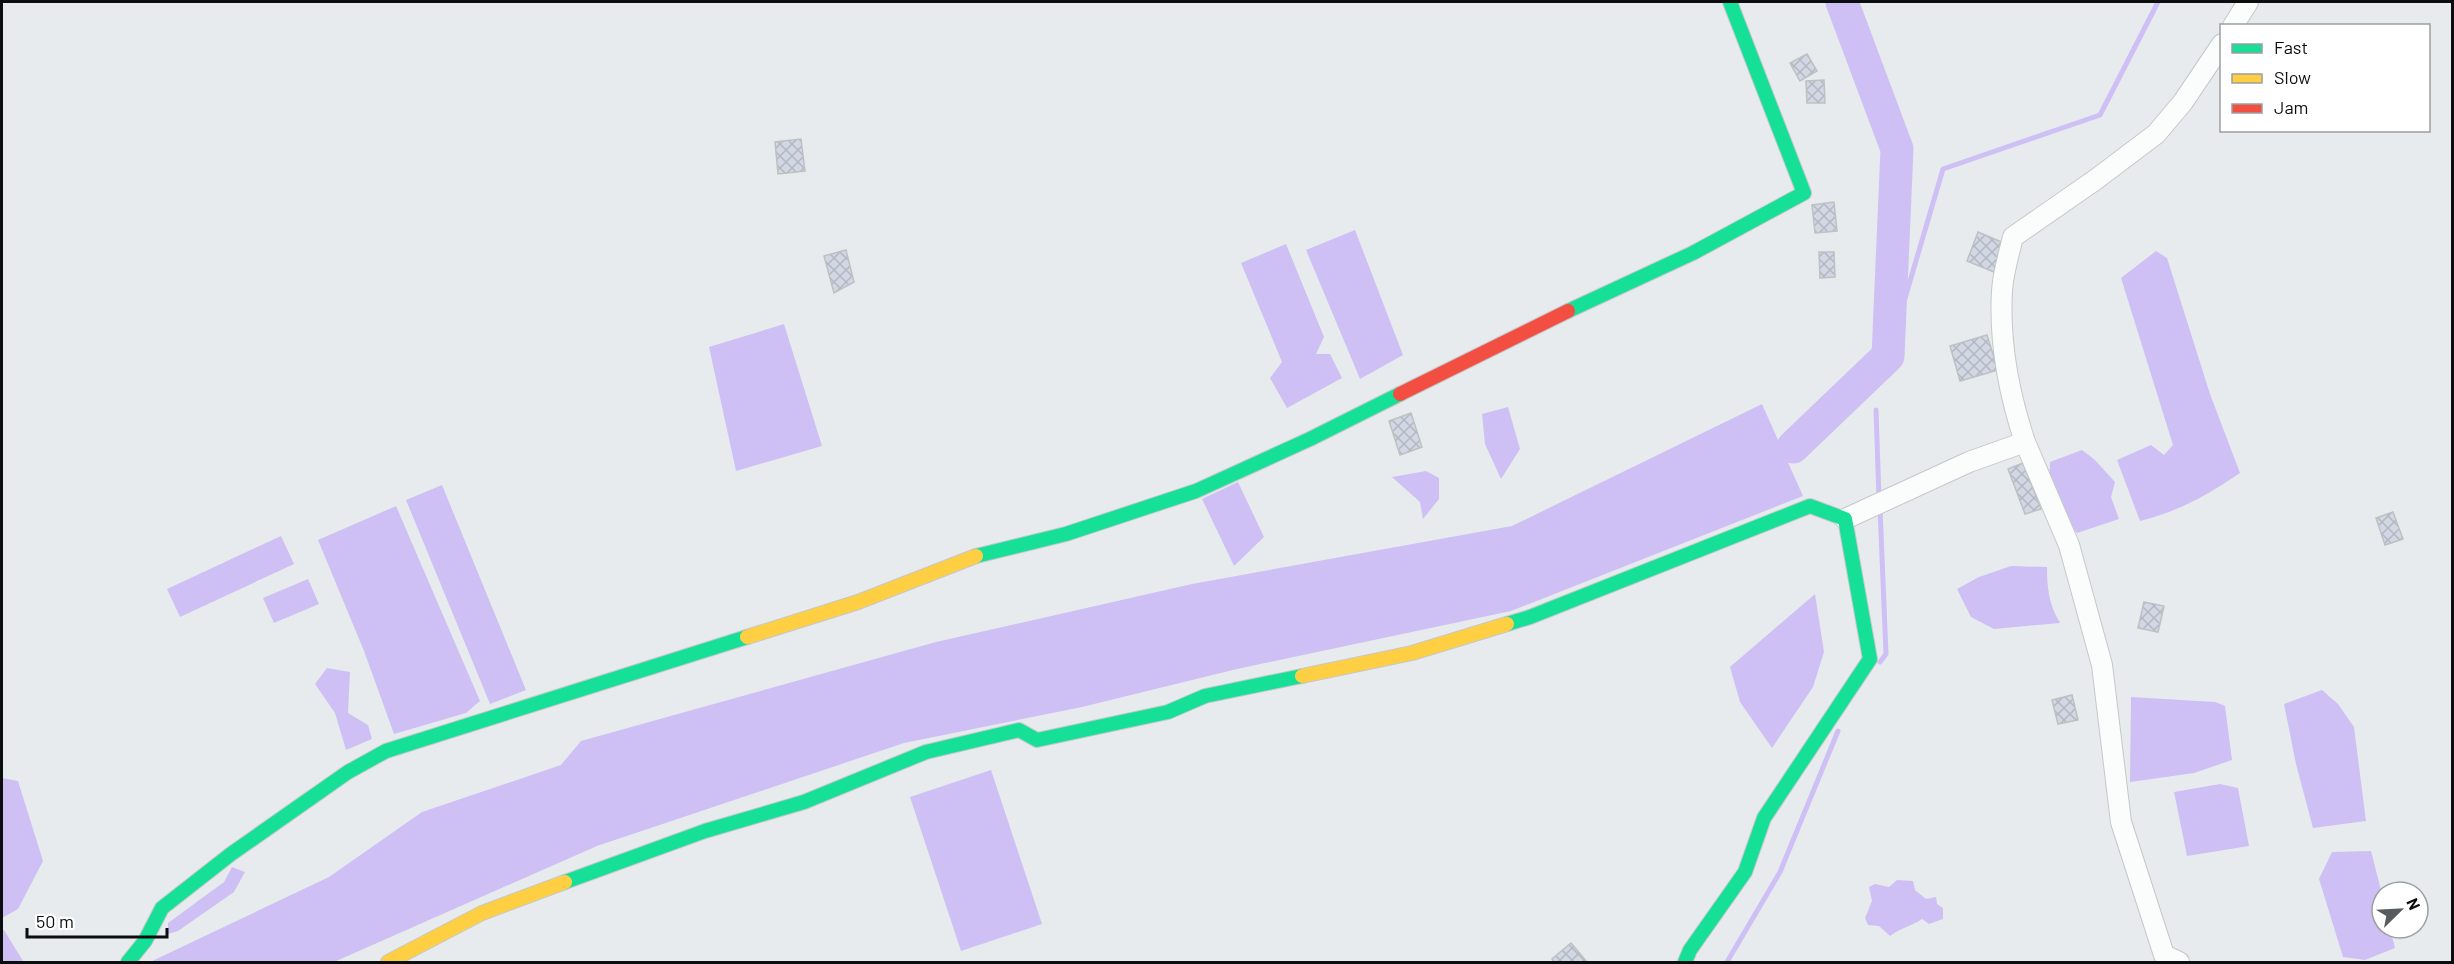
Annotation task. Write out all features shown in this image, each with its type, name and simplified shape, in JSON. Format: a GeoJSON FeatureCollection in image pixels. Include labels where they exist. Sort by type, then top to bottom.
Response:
{"type":"FeatureCollection","features":[{"type":"Feature","properties":{"kind":"street"},"geometry":{"type":"LineString","coordinates":[[128,963],[145,941],[162,908],[241,847],[348,772],[386,751],[858,602],[969,558],[1065,534],[1196,491],[1310,439],[1536,326],[1693,253],[1798,197],[1804,193],[1730,2]]}},
{"type":"Feature","properties":{"kind":"street"},"geometry":{"type":"LineString","coordinates":[[2234,24],[2248,2]]}},
{"type":"Feature","properties":{"kind":"street"},"geometry":{"type":"LineString","coordinates":[[2179,963],[2164,955],[2121,822],[2102,665],[2069,545],[2025,442],[2013,405],[2006,372],[2002,290],[2013,237],[2156,134],[2183,102],[2220,47]]}},
{"type":"Feature","properties":{"kind":"street"},"geometry":{"type":"LineString","coordinates":[[388,963],[483,913],[705,831],[804,802],[926,752],[1019,730],[1037,740],[1168,712],[1205,696],[1412,653],[1530,617],[1810,506],[1845,519],[1969,462],[2025,442]]}},
{"type":"Feature","properties":{"kind":"street"},"geometry":{"type":"LineString","coordinates":[[1684,963],[1690,950],[1746,872],[1764,818],[1870,659],[1845,519]]}},
{"type":"Feature","properties":{"kind":"shaded area"},"geometry":{"type":"Polygon","coordinates":[[[1355,230],[1403,355],[1360,379],[1306,250],[1355,230]]]}},
{"type":"Feature","properties":{"kind":"shaded area"},"geometry":{"type":"Polygon","coordinates":[[[1286,244],[1324,337],[1316,354],[1330,354],[1342,378],[1287,408],[1270,378],[1282,362],[1241,263],[1286,244]]]}},
{"type":"Feature","properties":{"kind":"shaded area"},"geometry":{"type":"Polygon","coordinates":[[[2156,251],[2167,258],[2210,394],[2240,473],[2192,502],[2140,521],[2117,460],[2151,445],[2164,455],[2173,445],[2121,278],[2156,251]]]}},
{"type":"Feature","properties":{"kind":"shaded area"},"geometry":{"type":"Polygon","coordinates":[[[784,324],[822,446],[736,471],[709,347],[784,324]]]}},
{"type":"Feature","properties":{"kind":"shaded area"},"geometry":{"type":"Polygon","coordinates":[[[1762,404],[1803,496],[1511,611],[1237,669],[1082,707],[904,743],[597,846],[334,962],[150,962],[329,877],[422,812],[561,765],[581,741],[936,642],[1192,584],[1512,526],[1762,404]]]}},
{"type":"Feature","properties":{"kind":"shaded area"},"geometry":{"type":"Polygon","coordinates":[[[1508,407],[1520,449],[1501,479],[1485,444],[1482,414],[1508,407]]]}},
{"type":"Feature","properties":{"kind":"shaded area"},"geometry":{"type":"Polygon","coordinates":[[[2082,450],[2094,459],[2115,482],[2111,497],[2119,519],[2077,533],[2065,518],[2049,490],[2050,462],[2082,450]]]}},
{"type":"Feature","properties":{"kind":"shaded area"},"geometry":{"type":"Polygon","coordinates":[[[1426,471],[1439,478],[1439,499],[1423,519],[1420,502],[1392,477],[1426,471]]]}},
{"type":"Feature","properties":{"kind":"shaded area"},"geometry":{"type":"Polygon","coordinates":[[[1238,482],[1264,537],[1234,566],[1202,499],[1238,482]]]}},
{"type":"Feature","properties":{"kind":"shaded area"},"geometry":{"type":"Polygon","coordinates":[[[442,485],[526,690],[490,704],[406,500],[442,485]]]}},
{"type":"Feature","properties":{"kind":"shaded area"},"geometry":{"type":"Polygon","coordinates":[[[396,506],[480,701],[466,713],[394,734],[364,651],[318,540],[396,506]]]}},
{"type":"Feature","properties":{"kind":"shaded area"},"geometry":{"type":"Polygon","coordinates":[[[281,536],[294,564],[180,617],[167,589],[281,536]]]}},
{"type":"Feature","properties":{"kind":"shaded area"},"geometry":{"type":"Polygon","coordinates":[[[2011,566],[2047,567],[2049,596],[2060,623],[1994,629],[1971,617],[1957,589],[1979,577],[2011,566]]]}},
{"type":"Feature","properties":{"kind":"shaded area"},"geometry":{"type":"Polygon","coordinates":[[[308,579],[319,604],[274,623],[263,598],[308,579]]]}},
{"type":"Feature","properties":{"kind":"shaded area"},"geometry":{"type":"Polygon","coordinates":[[[1815,594],[1824,652],[1813,687],[1772,748],[1740,702],[1730,667],[1815,594]]]}},
{"type":"Feature","properties":{"kind":"shaded area"},"geometry":{"type":"Polygon","coordinates":[[[327,668],[350,672],[348,713],[368,725],[372,739],[346,750],[335,713],[315,684],[327,668]]]}},
{"type":"Feature","properties":{"kind":"shaded area"},"geometry":{"type":"Polygon","coordinates":[[[2322,690],[2338,704],[2354,727],[2366,821],[2313,828],[2296,764],[2284,704],[2322,690]]]}},
{"type":"Feature","properties":{"kind":"shaded area"},"geometry":{"type":"Polygon","coordinates":[[[2131,697],[2215,702],[2225,706],[2232,760],[2194,773],[2130,782],[2131,697]]]}},
{"type":"Feature","properties":{"kind":"shaded area"},"geometry":{"type":"Polygon","coordinates":[[[991,770],[1042,924],[961,951],[910,797],[991,770]]]}},
{"type":"Feature","properties":{"kind":"shaded area"},"geometry":{"type":"Polygon","coordinates":[[[2,778],[18,781],[43,861],[18,909],[2,918],[2,778]]]}},
{"type":"Feature","properties":{"kind":"shaded area"},"geometry":{"type":"Polygon","coordinates":[[[2220,784],[2238,788],[2249,846],[2187,856],[2174,792],[2220,784]]]}},
{"type":"Feature","properties":{"kind":"shaded area"},"geometry":{"type":"Polygon","coordinates":[[[2371,851],[2378,880],[2370,880],[2370,940],[2393,940],[2395,948],[2365,960],[2343,957],[2319,879],[2332,852],[2371,851]]]}},
{"type":"Feature","properties":{"kind":"shaded area"},"geometry":{"type":"Polygon","coordinates":[[[232,867],[245,872],[234,892],[178,931],[168,934],[168,923],[224,882],[232,867]]]}},
{"type":"Feature","properties":{"kind":"shaded area"},"geometry":{"type":"Polygon","coordinates":[[[1897,880],[1913,881],[1915,890],[1926,899],[1936,897],[1937,904],[1943,908],[1943,919],[1929,924],[1922,919],[1890,936],[1879,926],[1868,925],[1865,918],[1872,901],[1869,887],[1875,884],[1889,887],[1897,880]]]}},
{"type":"Feature","properties":{"kind":"shaded area"},"geometry":{"type":"Polygon","coordinates":[[[4,930],[23,962],[2,962],[2,931],[4,930]]]}},
{"type":"Feature","properties":{"kind":"building"},"geometry":{"type":"Polygon","coordinates":[[[1807,54],[1817,71],[1800,81],[1790,63],[1807,54]]]}},
{"type":"Feature","properties":{"kind":"building"},"geometry":{"type":"Polygon","coordinates":[[[1824,80],[1825,103],[1807,103],[1806,81],[1824,80]]]}},
{"type":"Feature","properties":{"kind":"building"},"geometry":{"type":"Polygon","coordinates":[[[801,139],[805,171],[778,174],[775,142],[801,139]]]}},
{"type":"Feature","properties":{"kind":"building"},"geometry":{"type":"Polygon","coordinates":[[[1834,202],[1837,231],[1815,233],[1812,205],[1834,202]]]}},
{"type":"Feature","properties":{"kind":"building"},"geometry":{"type":"Polygon","coordinates":[[[1978,232],[2006,244],[1994,272],[1967,261],[1978,232]]]}},
{"type":"Feature","properties":{"kind":"building"},"geometry":{"type":"Polygon","coordinates":[[[846,250],[854,282],[834,293],[824,256],[846,250]]]}},
{"type":"Feature","properties":{"kind":"building"},"geometry":{"type":"Polygon","coordinates":[[[1819,252],[1834,252],[1835,277],[1820,278],[1819,252]]]}},
{"type":"Feature","properties":{"kind":"building"},"geometry":{"type":"Polygon","coordinates":[[[1987,335],[1998,370],[1960,381],[1950,346],[1987,335]]]}},
{"type":"Feature","properties":{"kind":"building"},"geometry":{"type":"Polygon","coordinates":[[[1411,413],[1422,447],[1400,455],[1389,421],[1411,413]]]}},
{"type":"Feature","properties":{"kind":"building"},"geometry":{"type":"Polygon","coordinates":[[[2023,463],[2041,509],[2025,514],[2008,469],[2023,463]]]}},
{"type":"Feature","properties":{"kind":"building"},"geometry":{"type":"Polygon","coordinates":[[[2393,512],[2403,539],[2385,545],[2376,518],[2393,512]]]}},
{"type":"Feature","properties":{"kind":"building"},"geometry":{"type":"Polygon","coordinates":[[[2144,602],[2164,606],[2158,632],[2138,628],[2144,602]]]}},
{"type":"Feature","properties":{"kind":"building"},"geometry":{"type":"Polygon","coordinates":[[[2072,695],[2078,720],[2058,724],[2052,700],[2072,695]]]}},
{"type":"Feature","properties":{"kind":"building"},"geometry":{"type":"Polygon","coordinates":[[[1571,943],[1587,962],[1554,962],[1552,959],[1571,943]]]}},
{"type":"Feature","properties":{"kind":"waterway"},"geometry":{"type":"LineString","coordinates":[[1793,447],[1888,356],[1897,149],[1842,2]]}},
{"type":"Feature","properties":{"kind":"waterway"},"geometry":{"type":"LineString","coordinates":[[1888,356],[1943,169],[2100,115],[2158,2]]}},
{"type":"Feature","properties":{"kind":"waterway"},"geometry":{"type":"LineString","coordinates":[[1876,410],[1879,499]]}},
{"type":"Feature","properties":{"kind":"waterway"},"geometry":{"type":"LineString","coordinates":[[1880,508],[1886,654],[1880,662]]}},
{"type":"Feature","properties":{"kind":"waterway"},"geometry":{"type":"LineString","coordinates":[[1727,962],[1780,872],[1838,731]]}},
{"type":"Feature","properties":{"kind":"traffic: fast"},"geometry":{"type":"LineString","coordinates":[[1568,311],[1693,253],[1804,193],[1730,2]]}},
{"type":"Feature","properties":{"kind":"traffic: fast"},"geometry":{"type":"LineString","coordinates":[[976,556],[1066,534],[1196,491],[1310,439],[1400,394]]}},
{"type":"Feature","properties":{"kind":"traffic: fast"},"geometry":{"type":"LineString","coordinates":[[1507,624],[1530,617],[1810,506],[1845,519],[1870,659],[1764,818],[1745,872],[1690,950],[1685,962]]}},
{"type":"Feature","properties":{"kind":"traffic: fast"},"geometry":{"type":"LineString","coordinates":[[128,962],[145,941],[162,908],[231,854],[348,772],[386,751],[747,637]]}},
{"type":"Feature","properties":{"kind":"traffic: fast"},"geometry":{"type":"LineString","coordinates":[[565,882],[705,831],[804,802],[926,752],[1019,730],[1037,740],[1168,712],[1205,696],[1302,676]]}},
{"type":"Feature","properties":{"kind":"traffic: slow"},"geometry":{"type":"LineString","coordinates":[[747,637],[858,602],[976,556]]}},
{"type":"Feature","properties":{"kind":"traffic: slow"},"geometry":{"type":"LineString","coordinates":[[1302,676],[1412,653],[1507,624]]}},
{"type":"Feature","properties":{"kind":"traffic: slow"},"geometry":{"type":"LineString","coordinates":[[388,962],[482,913],[565,882]]}},
{"type":"Feature","properties":{"kind":"traffic: jam"},"geometry":{"type":"LineString","coordinates":[[1400,394],[1568,311]]}}]}
